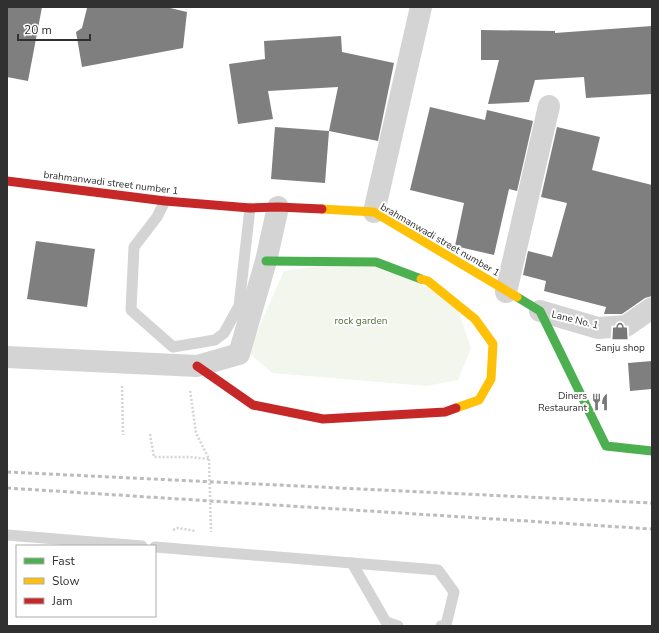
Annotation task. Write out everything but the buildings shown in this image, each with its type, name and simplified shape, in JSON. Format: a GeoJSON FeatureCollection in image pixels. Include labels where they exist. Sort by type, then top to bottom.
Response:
{"type":"FeatureCollection","features":[{"type":"Feature","properties":{"kind":"street"},"geometry":{"type":"LineString","coordinates":[[374,212],[421,7]]}},
{"type":"Feature","properties":{"kind":"street"},"geometry":{"type":"LineString","coordinates":[[506,292],[549,106]]}},
{"type":"Feature","properties":{"kind":"street","name":"brahmanwadi street number 1"},"geometry":{"type":"LineString","coordinates":[[7,181],[165,201],[250,208],[278,207],[374,212],[540,311]]}},
{"type":"Feature","properties":{"kind":"street"},"geometry":{"type":"LineString","coordinates":[[7,357],[191,366],[239,354],[266,261],[278,207]]}},
{"type":"Feature","properties":{"kind":"street"},"geometry":{"type":"LineString","coordinates":[[191,366],[253,405],[323,419],[445,412],[479,400],[491,379],[493,344],[475,319],[428,281],[376,262],[266,261]]}},
{"type":"Feature","properties":{"kind":"street","name":"Lane No. 1"},"geometry":{"type":"LineString","coordinates":[[540,311],[598,328],[626,326],[652,308]]}},
{"type":"Feature","properties":{"kind":"street"},"geometry":{"type":"LineString","coordinates":[[540,311],[606,446],[652,451]]}},
{"type":"Feature","properties":{"kind":"lane"},"geometry":{"type":"LineString","coordinates":[[165,201],[157,217],[134,247],[131,310],[173,347],[215,340],[224,333],[239,306],[250,208]]}},
{"type":"Feature","properties":{"kind":"lane"},"geometry":{"type":"LineString","coordinates":[[7,535],[130,545]]}},
{"type":"Feature","properties":{"kind":"lane"},"geometry":{"type":"LineString","coordinates":[[156,547],[438,570],[454,592],[446,625],[441,626]]}},
{"type":"Feature","properties":{"kind":"lane"},"geometry":{"type":"LineString","coordinates":[[352,563],[386,622],[398,626]]}},
{"type":"Feature","properties":{"kind":"path"},"geometry":{"type":"LineString","coordinates":[[122,363],[123,435]]}},
{"type":"Feature","properties":{"kind":"path"},"geometry":{"type":"LineString","coordinates":[[191,366],[196,433],[209,459],[211,532]]}},
{"type":"Feature","properties":{"kind":"path"},"geometry":{"type":"LineString","coordinates":[[150,434],[154,457],[209,459]]}},
{"type":"Feature","properties":{"kind":"green space","name":"rock garden"},"geometry":{"type":"Polygon","coordinates":[[[374,258],[456,304],[471,348],[458,380],[426,386],[272,373],[248,352],[284,271],[374,258]]]}},
{"type":"Feature","properties":{"kind":"railway"},"geometry":{"type":"LineString","coordinates":[[7,472],[652,503]]}},
{"type":"Feature","properties":{"kind":"railway"},"geometry":{"type":"LineString","coordinates":[[7,488],[652,529]]}},
{"type":"Feature","properties":{"kind":"traffic: fast"},"geometry":{"type":"LineString","coordinates":[[266,261],[376,262],[421,279]]}},
{"type":"Feature","properties":{"kind":"traffic: fast"},"geometry":{"type":"LineString","coordinates":[[517,297],[540,311],[606,446],[652,451]]}},
{"type":"Feature","properties":{"kind":"traffic: slow"},"geometry":{"type":"LineString","coordinates":[[322,209],[374,212],[517,297]]}},
{"type":"Feature","properties":{"kind":"traffic: slow"},"geometry":{"type":"LineString","coordinates":[[421,279],[428,281],[475,319],[493,344],[491,379],[479,400],[456,408]]}},
{"type":"Feature","properties":{"kind":"traffic: jam"},"geometry":{"type":"LineString","coordinates":[[7,181],[165,201],[250,208],[278,207],[322,209]]}},
{"type":"Feature","properties":{"kind":"traffic: jam"},"geometry":{"type":"LineString","coordinates":[[197,366],[253,405],[323,419],[445,412],[456,408]]}},
{"type":"Feature","properties":{"kind":"place","name":"Sanju shop"},"geometry":{"type":"Point","coordinates":[620,331]}},
{"type":"Feature","properties":{"kind":"place","name":"Diners Restaurant"},"geometry":{"type":"Point","coordinates":[600,402]}}]}
